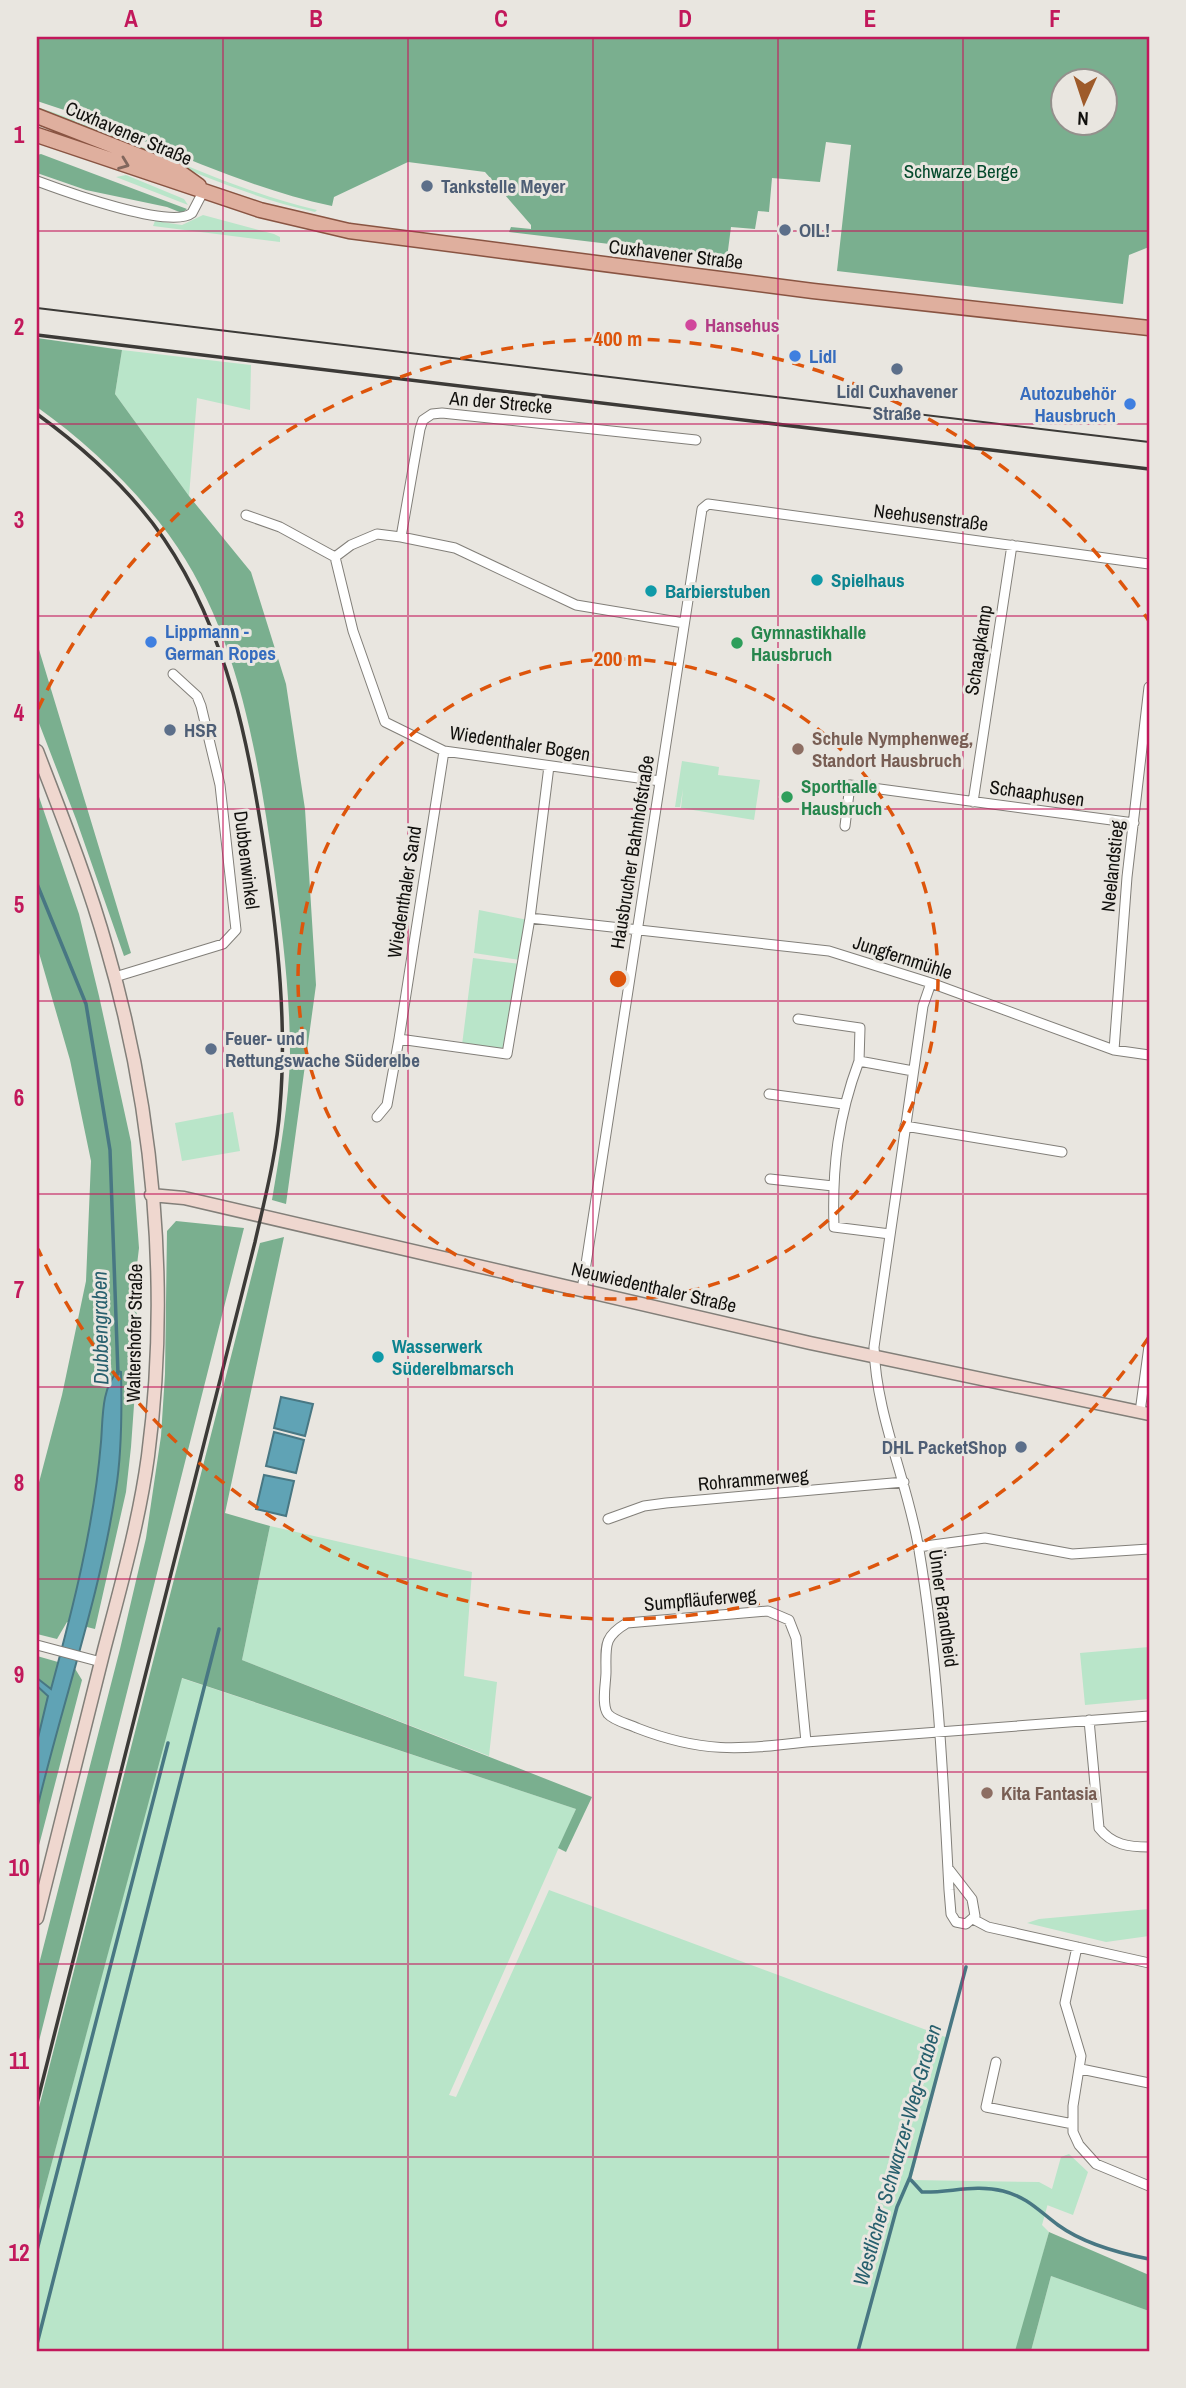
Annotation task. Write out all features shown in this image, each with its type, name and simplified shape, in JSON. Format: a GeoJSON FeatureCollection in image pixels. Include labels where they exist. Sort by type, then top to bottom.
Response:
{"type":"FeatureCollection","features":[{"type":"Feature","properties":{"kind":"main road","name":"Cuxhavener Straße"},"geometry":{"type":"LineString","coordinates":[[37,116],[178,171],[204,190]]}},
{"type":"Feature","properties":{"kind":"main road","name":"Cuxhavener Straße"},"geometry":{"type":"LineString","coordinates":[[37,135],[173,183],[298,220],[416,241],[813,291],[1149,328]]}},
{"type":"Feature","properties":{"kind":"main road","name":"Waltershofer Straße"},"geometry":{"type":"LineString","coordinates":[[37,751],[92,897],[115,977],[141,1101],[151,1195],[156,1350],[148,1454],[138,1516],[37,1918]]}},
{"type":"Feature","properties":{"kind":"main road","name":"Neuwiedenthaler Straße"},"geometry":{"type":"LineString","coordinates":[[151,1195],[184,1198],[874,1358],[1144,1413]]}},
{"type":"Feature","properties":{"kind":"street","name":"Cuxhavener Straße"},"geometry":{"type":"LineString","coordinates":[[37,181],[98,201],[174,219],[192,213],[204,190]]}},
{"type":"Feature","properties":{"kind":"street","name":"An der Strecke"},"geometry":{"type":"LineString","coordinates":[[401,537],[420,429],[424,420],[432,414],[470,415],[696,440]]}},
{"type":"Feature","properties":{"kind":"street","name":"Neehusenstraße"},"geometry":{"type":"LineString","coordinates":[[708,504],[1149,564]]}},
{"type":"Feature","properties":{"kind":"street","name":"Hausbrucher Bahnhofstraße"},"geometry":{"type":"LineString","coordinates":[[582,1290],[700,514],[708,504]]}},
{"type":"Feature","properties":{"kind":"street"},"geometry":{"type":"LineString","coordinates":[[246,514],[280,527],[335,557],[351,545],[377,534],[401,537],[455,548],[576,605],[684,623]]}},
{"type":"Feature","properties":{"kind":"street","name":"Schaapkamp"},"geometry":{"type":"LineString","coordinates":[[973,802],[1012,545]]}},
{"type":"Feature","properties":{"kind":"street","name":"Wiedenthaler Bogen"},"geometry":{"type":"LineString","coordinates":[[335,557],[353,631],[385,722],[444,751],[660,780]]}},
{"type":"Feature","properties":{"kind":"street","name":"Dubbenwinkel"},"geometry":{"type":"LineString","coordinates":[[115,977],[223,944],[236,930],[220,785],[201,706],[197,696],[173,674]]}},
{"type":"Feature","properties":{"kind":"street","name":"Neelandstieg"},"geometry":{"type":"LineString","coordinates":[[1114,1050],[1149,687]]}},
{"type":"Feature","properties":{"kind":"street","name":"Wiedenthaler Sand"},"geometry":{"type":"LineString","coordinates":[[377,1117],[387,1105],[444,751]]}},
{"type":"Feature","properties":{"kind":"street"},"geometry":{"type":"LineString","coordinates":[[399,1039],[507,1054],[530,918],[549,766]]}},
{"type":"Feature","properties":{"kind":"street","name":"Schaaphusen"},"geometry":{"type":"LineString","coordinates":[[845,826],[850,785],[1134,823]]}},
{"type":"Feature","properties":{"kind":"street"},"geometry":{"type":"LineString","coordinates":[[530,918],[638,928]]}},
{"type":"Feature","properties":{"kind":"street","name":"Jungfernmühle"},"geometry":{"type":"LineString","coordinates":[[638,928],[829,951],[931,983],[1114,1050],[1149,1055]]}},
{"type":"Feature","properties":{"kind":"street","name":"Ünner Brandheid"},"geometry":{"type":"LineString","coordinates":[[931,983],[923,1006],[913,1071],[874,1358],[879,1392],[904,1482],[918,1547],[935,1652],[952,1917],[959,1924],[974,1919]]}},
{"type":"Feature","properties":{"kind":"street"},"geometry":{"type":"LineString","coordinates":[[798,1019],[860,1028],[859,1061],[843,1104],[833,1186],[834,1227],[890,1234]]}},
{"type":"Feature","properties":{"kind":"street"},"geometry":{"type":"LineString","coordinates":[[859,1061],[913,1071]]}},
{"type":"Feature","properties":{"kind":"street"},"geometry":{"type":"LineString","coordinates":[[769,1094],[843,1104]]}},
{"type":"Feature","properties":{"kind":"street"},"geometry":{"type":"LineString","coordinates":[[905,1126],[1062,1152]]}},
{"type":"Feature","properties":{"kind":"street"},"geometry":{"type":"LineString","coordinates":[[770,1179],[833,1186]]}},
{"type":"Feature","properties":{"kind":"street"},"geometry":{"type":"LineString","coordinates":[[1144,1413],[1149,1346]]}},
{"type":"Feature","properties":{"kind":"street","name":"Rohrammerweg"},"geometry":{"type":"LineString","coordinates":[[608,1519],[644,1506],[666,1503],[904,1482]]}},
{"type":"Feature","properties":{"kind":"street"},"geometry":{"type":"LineString","coordinates":[[918,1547],[985,1538],[1072,1554],[1149,1549]]}},
{"type":"Feature","properties":{"kind":"street","name":"Sumpfläuferweg"},"geometry":{"type":"LineString","coordinates":[[806,1742],[796,1637],[789,1620],[768,1611],[627,1623],[613,1631],[606,1643],[605,1708],[612,1718],[667,1740],[702,1748],[743,1749],[940,1730],[1149,1716]]}},
{"type":"Feature","properties":{"kind":"street"},"geometry":{"type":"LineString","coordinates":[[37,1645],[101,1662]]}},
{"type":"Feature","properties":{"kind":"street"},"geometry":{"type":"LineString","coordinates":[[1089,1720],[1099,1828],[1122,1845],[1149,1847]]}},
{"type":"Feature","properties":{"kind":"street"},"geometry":{"type":"LineString","coordinates":[[948,1868],[972,1899],[976,1910],[974,1919],[988,1927],[1149,1963]]}},
{"type":"Feature","properties":{"kind":"street"},"geometry":{"type":"LineString","coordinates":[[1077,1947],[1065,2003],[1080,2050],[1081,2068],[1073,2124],[1079,2146],[1096,2164],[1149,2186]]}},
{"type":"Feature","properties":{"kind":"street"},"geometry":{"type":"LineString","coordinates":[[996,2062],[986,2107],[1073,2124]]}},
{"type":"Feature","properties":{"kind":"street"},"geometry":{"type":"LineString","coordinates":[[1081,2068],[1149,2083]]}},
{"type":"Feature","properties":{"kind":"green space","name":"Schwarze Berge"},"geometry":{"type":"Polygon","coordinates":[[[37,37],[1149,37],[1149,247],[1129,255],[1123,304],[837,271],[851,145],[826,142],[820,182],[772,178],[769,212],[758,211],[755,229],[731,227],[727,258],[509,232],[511,227],[531,229],[531,225],[485,172],[408,162],[334,197],[332,206],[256,185],[37,101],[37,37]]]}},
{"type":"Feature","properties":{"kind":"green space"},"geometry":{"type":"Polygon","coordinates":[[[37,107],[245,188],[317,210],[315,212],[279,203],[244,191],[37,110],[37,107]]]}},
{"type":"Feature","properties":{"kind":"green space"},"geometry":{"type":"Polygon","coordinates":[[[41,154],[187,209],[182,213],[167,207],[86,190],[37,173],[37,155],[41,154]]]}},
{"type":"Feature","properties":{"kind":"green space"},"geometry":{"type":"Polygon","coordinates":[[[126,175],[184,199],[188,205],[116,177],[126,175]]]}},
{"type":"Feature","properties":{"kind":"green space"},"geometry":{"type":"Polygon","coordinates":[[[203,215],[274,234],[280,237],[280,242],[153,226],[155,221],[182,225],[203,215]]]}},
{"type":"Feature","properties":{"kind":"green space"},"geometry":{"type":"Polygon","coordinates":[[[37,338],[122,350],[115,394],[189,496],[251,572],[286,684],[305,809],[316,985],[286,1204],[272,1200],[284,1127],[289,1072],[287,984],[261,783],[241,695],[212,611],[193,572],[169,535],[140,499],[108,466],[37,407],[37,338]]]}},
{"type":"Feature","properties":{"kind":"green space"},"geometry":{"type":"Polygon","coordinates":[[[122,350],[251,365],[250,410],[197,398],[189,496],[115,394],[122,350]]]}},
{"type":"Feature","properties":{"kind":"green space"},"geometry":{"type":"Polygon","coordinates":[[[37,643],[131,953],[124,956],[37,718],[37,643]]]}},
{"type":"Feature","properties":{"kind":"green space"},"geometry":{"type":"Polygon","coordinates":[[[682,761],[719,767],[718,775],[760,780],[754,820],[681,808],[683,789],[680,807],[675,807],[682,761]]]}},
{"type":"Feature","properties":{"kind":"green space"},"geometry":{"type":"Polygon","coordinates":[[[37,791],[79,914],[99,996],[131,1142],[139,1248],[134,1290],[139,1335],[126,1492],[95,1629],[67,1622],[57,1639],[37,1634],[37,1490],[62,1395],[86,1281],[91,1161],[70,1060],[37,946],[37,791]]]}},
{"type":"Feature","properties":{"kind":"green space"},"geometry":{"type":"Polygon","coordinates":[[[479,910],[528,920],[520,960],[474,953],[479,910]]]}},
{"type":"Feature","properties":{"kind":"green space"},"geometry":{"type":"Polygon","coordinates":[[[473,958],[520,964],[505,1051],[462,1045],[473,958]]]}},
{"type":"Feature","properties":{"kind":"green space"},"geometry":{"type":"Polygon","coordinates":[[[233,1112],[240,1151],[182,1161],[175,1123],[233,1112]]]}},
{"type":"Feature","properties":{"kind":"green space"},"geometry":{"type":"Polygon","coordinates":[[[176,1221],[244,1228],[37,2049],[37,1972],[146,1538],[161,1436],[165,1374],[167,1231],[176,1221]]]}},
{"type":"Feature","properties":{"kind":"green space"},"geometry":{"type":"Polygon","coordinates":[[[284,1237],[225,1513],[270,1526],[242,1660],[592,1797],[566,1852],[558,1848],[576,1809],[182,1678],[37,2218],[37,2115],[260,1243],[284,1237]]]}},
{"type":"Feature","properties":{"kind":"green space"},"geometry":{"type":"Polygon","coordinates":[[[270,1526],[472,1572],[464,1676],[497,1682],[489,1756],[242,1660],[270,1526]]]}},
{"type":"Feature","properties":{"kind":"green space"},"geometry":{"type":"Polygon","coordinates":[[[1149,1647],[1149,1699],[1085,1705],[1080,1653],[1149,1647]]]}},
{"type":"Feature","properties":{"kind":"green space"},"geometry":{"type":"Polygon","coordinates":[[[37,1656],[58,1662],[51,1689],[37,1678],[37,1656]]]}},
{"type":"Feature","properties":{"kind":"green space"},"geometry":{"type":"Polygon","coordinates":[[[74,1667],[82,1680],[37,1853],[37,1809],[74,1667]]]}},
{"type":"Feature","properties":{"kind":"green space"},"geometry":{"type":"Polygon","coordinates":[[[181,1678],[576,1809],[449,2095],[456,2097],[549,1890],[948,2038],[911,2180],[1039,2182],[1052,2189],[1061,2157],[1069,2154],[1088,2172],[1073,2215],[1047,2205],[1042,2225],[1049,2232],[1017,2351],[37,2351],[37,2218],[181,1678]]]}},
{"type":"Feature","properties":{"kind":"green space"},"geometry":{"type":"Polygon","coordinates":[[[37,1686],[49,1696],[37,1742],[37,1686]]]}},
{"type":"Feature","properties":{"kind":"green space"},"geometry":{"type":"Polygon","coordinates":[[[1149,1909],[1149,1936],[1106,1942],[1027,1923],[1039,1919],[1149,1909]]]}},
{"type":"Feature","properties":{"kind":"green space"},"geometry":{"type":"Polygon","coordinates":[[[1049,2232],[1149,2275],[1149,2311],[1051,2276],[1031,2351],[1015,2351],[1049,2232]]]}},
{"type":"Feature","properties":{"kind":"green space"},"geometry":{"type":"Polygon","coordinates":[[[1051,2276],[1149,2311],[1149,2351],[1031,2351],[1051,2276]]]}},
{"type":"Feature","properties":{"kind":"water"},"geometry":{"type":"Polygon","coordinates":[[[118,1371],[121,1372],[120,1446],[109,1529],[91,1610],[37,1809],[37,1742],[48,1696],[37,1686],[37,1678],[51,1689],[88,1536],[106,1395],[112,1378],[118,1371]]]}},
{"type":"Feature","properties":{"kind":"water"},"geometry":{"type":"Polygon","coordinates":[[[281,1397],[313,1404],[305,1436],[274,1428],[281,1397]]]}},
{"type":"Feature","properties":{"kind":"water"},"geometry":{"type":"Polygon","coordinates":[[[274,1432],[304,1440],[296,1473],[266,1466],[274,1432]]]}},
{"type":"Feature","properties":{"kind":"water"},"geometry":{"type":"Polygon","coordinates":[[[264,1475],[294,1481],[286,1516],[256,1509],[264,1475]]]}},
{"type":"Feature","properties":{"kind":"waterway","name":"Dubbengraben"},"geometry":{"type":"LineString","coordinates":[[37,884],[86,1004],[110,1150],[118,1374]]}},
{"type":"Feature","properties":{"kind":"waterway"},"geometry":{"type":"LineString","coordinates":[[37,2344],[219,1629]]}},
{"type":"Feature","properties":{"kind":"waterway"},"geometry":{"type":"LineString","coordinates":[[37,2250],[168,1743]]}},
{"type":"Feature","properties":{"kind":"waterway","name":"Westlicher Schwarzer-Weg-Graben"},"geometry":{"type":"LineString","coordinates":[[858,2351],[897,2207],[910,2177],[966,1967]]}},
{"type":"Feature","properties":{"kind":"waterway"},"geometry":{"type":"LineString","coordinates":[[911,2180],[922,2192],[982,2188],[1003,2191],[1026,2201],[1068,2232],[1090,2243],[1149,2259]]}},
{"type":"Feature","properties":{"kind":"tram line"},"geometry":{"type":"LineString","coordinates":[[37,308],[1149,442]]}},
{"type":"Feature","properties":{"kind":"railway"},"geometry":{"type":"LineString","coordinates":[[37,335],[1149,469]]}},
{"type":"Feature","properties":{"kind":"railway"},"geometry":{"type":"LineString","coordinates":[[37,414],[106,471],[137,503],[164,539],[205,613],[233,693],[244,734],[270,890],[282,1013],[282,1076],[276,1141],[255,1242],[37,2103]]}},
{"type":"Feature","properties":{"kind":"place","name":"Tankstelle Meyer"},"geometry":{"type":"Point","coordinates":[427,186]}},
{"type":"Feature","properties":{"kind":"place","name":"OIL!"},"geometry":{"type":"Point","coordinates":[785,230]}},
{"type":"Feature","properties":{"kind":"place","name":"Hansehus"},"geometry":{"type":"Point","coordinates":[691,325]}},
{"type":"Feature","properties":{"kind":"place","name":"Lidl"},"geometry":{"type":"Point","coordinates":[795,356]}},
{"type":"Feature","properties":{"kind":"place","name":"Lidl Cuxhavener Straße"},"geometry":{"type":"Point","coordinates":[897,369]}},
{"type":"Feature","properties":{"kind":"place","name":"Autozubehör Hausbruch"},"geometry":{"type":"Point","coordinates":[1130,404]}},
{"type":"Feature","properties":{"kind":"place","name":"Spielhaus"},"geometry":{"type":"Point","coordinates":[817,580]}},
{"type":"Feature","properties":{"kind":"place","name":"Barbierstuben"},"geometry":{"type":"Point","coordinates":[651,591]}},
{"type":"Feature","properties":{"kind":"place","name":"Lippmann - German Ropes"},"geometry":{"type":"Point","coordinates":[151,642]}},
{"type":"Feature","properties":{"kind":"place","name":"Gymnastikhalle Hausbruch"},"geometry":{"type":"Point","coordinates":[737,643]}},
{"type":"Feature","properties":{"kind":"place","name":"HSR"},"geometry":{"type":"Point","coordinates":[170,730]}},
{"type":"Feature","properties":{"kind":"place","name":"Schule Nymphenweg, Standort Hausbruch"},"geometry":{"type":"Point","coordinates":[798,749]}},
{"type":"Feature","properties":{"kind":"place","name":"Sporthalle Hausbruch"},"geometry":{"type":"Point","coordinates":[787,797]}},
{"type":"Feature","properties":{"kind":"place","name":"Feuer- und Rettungswache Süderelbe"},"geometry":{"type":"Point","coordinates":[211,1049]}},
{"type":"Feature","properties":{"kind":"place","name":"Wasserwerk Süderelbmarsch"},"geometry":{"type":"Point","coordinates":[378,1357]}},
{"type":"Feature","properties":{"kind":"place","name":"DHL PacketShop"},"geometry":{"type":"Point","coordinates":[1021,1447]}},
{"type":"Feature","properties":{"kind":"place","name":"Kita Fantasia"},"geometry":{"type":"Point","coordinates":[987,1793]}}]}
